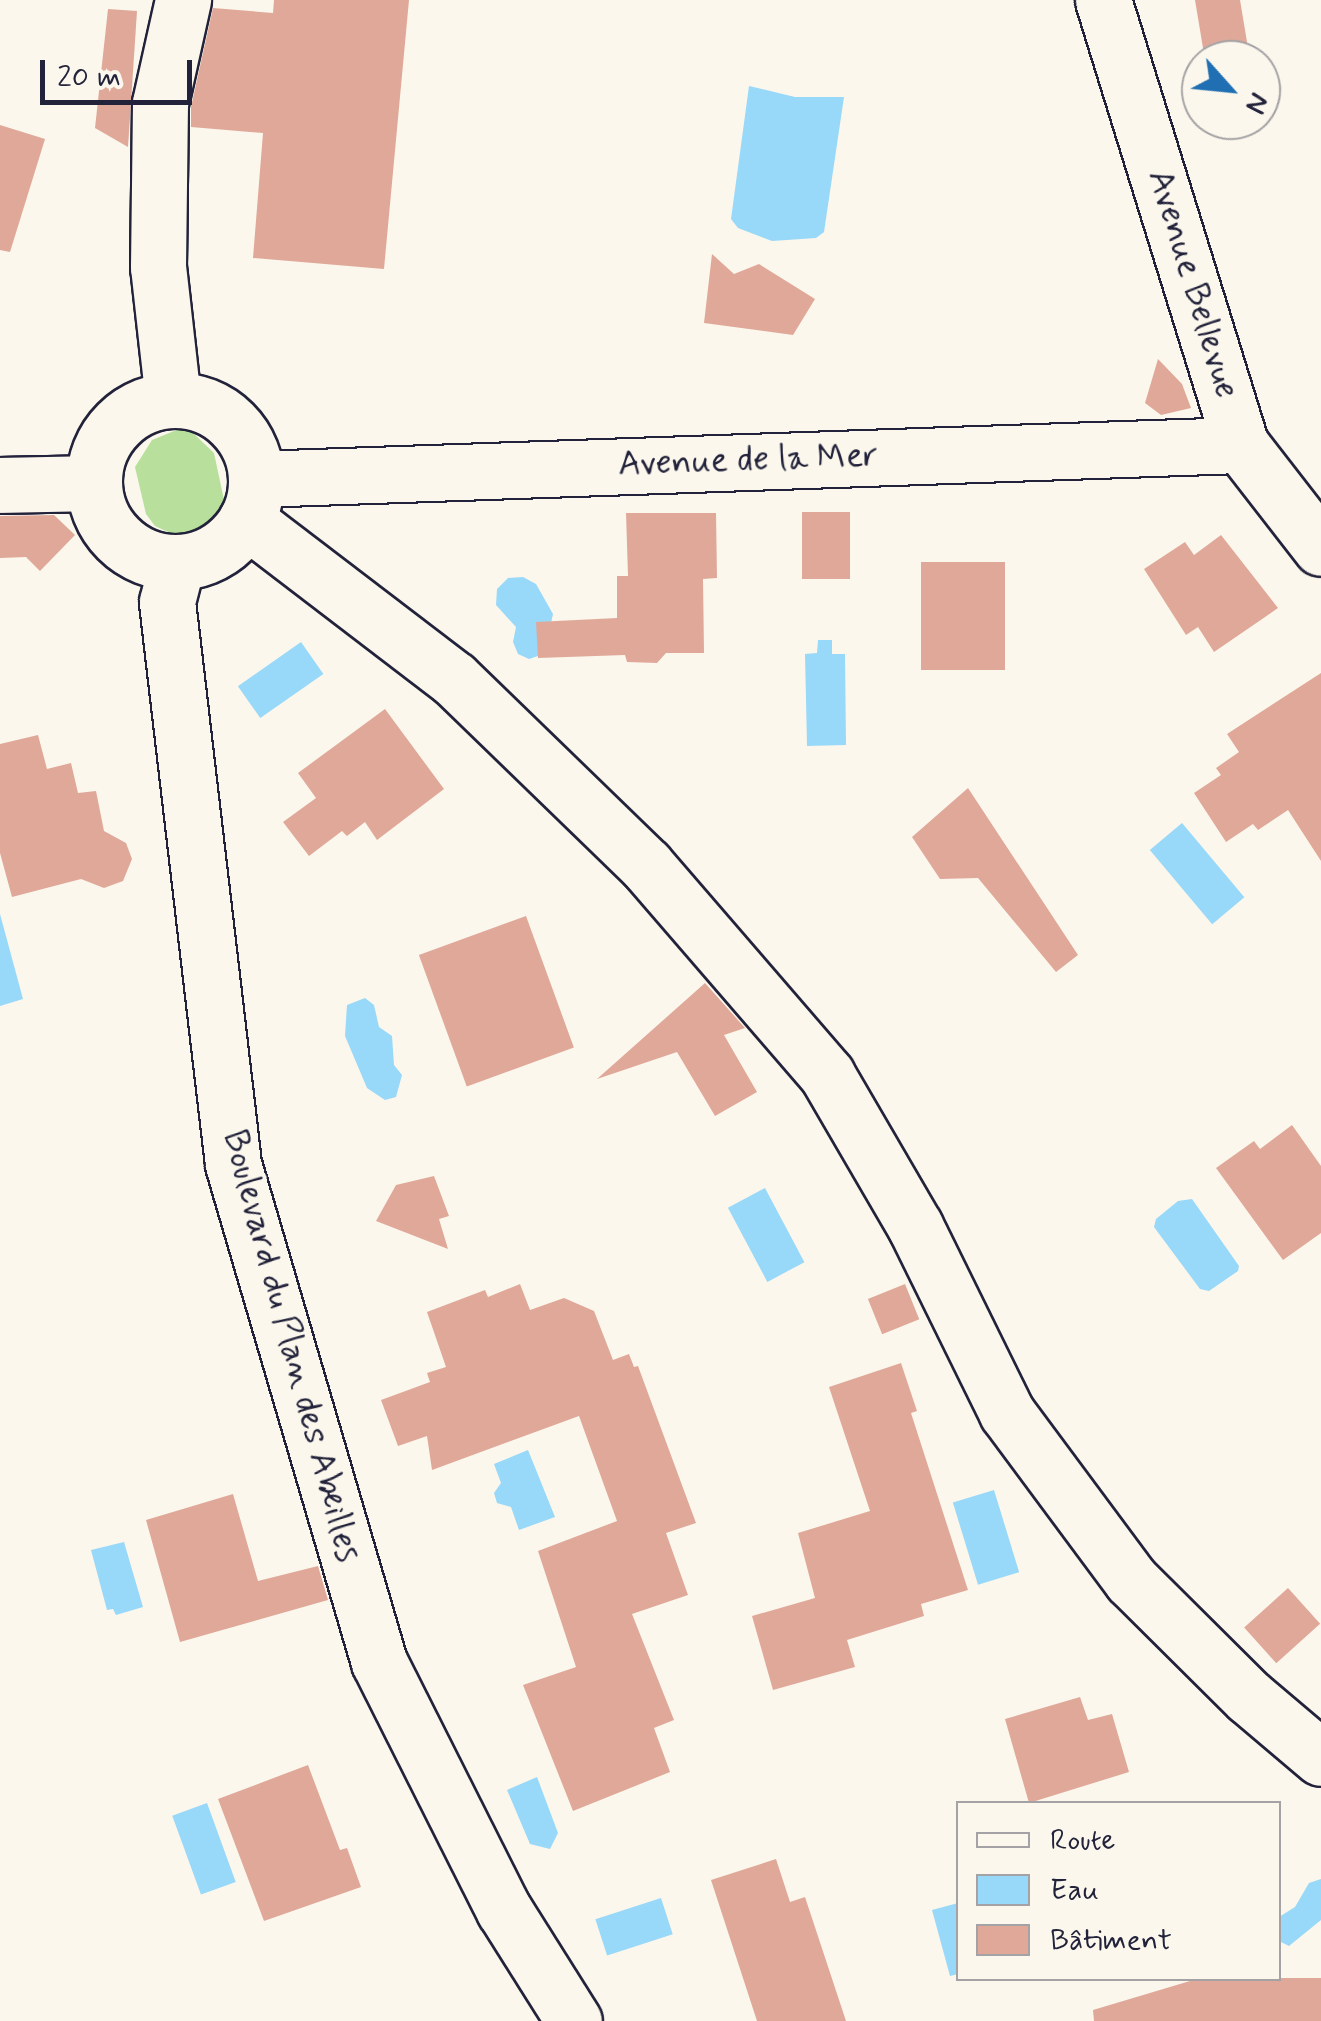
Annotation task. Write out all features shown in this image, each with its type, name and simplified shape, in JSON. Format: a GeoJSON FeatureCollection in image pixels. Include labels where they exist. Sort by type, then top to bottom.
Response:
{"type":"FeatureCollection","features":[{"type":"Feature","properties":{"kind":"street"},"geometry":{"type":"LineString","coordinates":[[173,400],[158,267],[160,102],[183,0]]}},
{"type":"Feature","properties":{"kind":"street","name":"Avenue Bellevue"},"geometry":{"type":"LineString","coordinates":[[1103,0],[1241,445],[1321,548]]}},
{"type":"Feature","properties":{"kind":"street"},"geometry":{"type":"LineString","coordinates":[[173,400],[198,403],[221,414],[239,431],[252,454],[251,500],[228,542],[204,557],[177,563],[151,559],[128,548],[110,531],[98,508],[94,484],[97,458],[108,435],[126,417],[148,404],[173,400]]}},
{"type":"Feature","properties":{"kind":"street","name":"Avenue de la Mer"},"geometry":{"type":"LineString","coordinates":[[251,500],[1241,445]]}},
{"type":"Feature","properties":{"kind":"street"},"geometry":{"type":"LineString","coordinates":[[0,485],[94,484]]}},
{"type":"Feature","properties":{"kind":"street"},"geometry":{"type":"LineString","coordinates":[[251,500],[454,679],[646,865],[827,1075],[915,1226],[1007,1414],[1131,1580],[1249,1697],[1321,1758]]}},
{"type":"Feature","properties":{"kind":"street","name":"Boulevard du Plan des Abeilles"},"geometry":{"type":"LineString","coordinates":[[177,563],[168,602],[233,1164],[379,1662],[504,1910],[574,2021]]}},
{"type":"Feature","properties":{"kind":"green space"},"geometry":{"type":"Polygon","coordinates":[[[179,429],[193,433],[214,453],[224,500],[208,527],[181,538],[155,526],[146,514],[135,467],[152,440],[179,429]]]}},
{"type":"Feature","properties":{"kind":"water"},"geometry":{"type":"Polygon","coordinates":[[[749,86],[795,97],[844,97],[824,232],[816,238],[772,241],[738,228],[731,219],[749,86]]]}},
{"type":"Feature","properties":{"kind":"water"},"geometry":{"type":"Polygon","coordinates":[[[523,577],[536,584],[553,614],[544,654],[529,659],[518,654],[513,642],[516,627],[496,605],[497,589],[508,578],[523,577]]]}},
{"type":"Feature","properties":{"kind":"water"},"geometry":{"type":"Polygon","coordinates":[[[818,640],[832,640],[832,654],[845,654],[846,745],[807,746],[805,654],[817,653],[818,640]]]}},
{"type":"Feature","properties":{"kind":"water"},"geometry":{"type":"Polygon","coordinates":[[[301,642],[323,674],[260,718],[238,686],[301,642]]]}},
{"type":"Feature","properties":{"kind":"water"},"geometry":{"type":"Polygon","coordinates":[[[1182,823],[1244,897],[1212,924],[1150,850],[1182,823]]]}},
{"type":"Feature","properties":{"kind":"water"},"geometry":{"type":"Polygon","coordinates":[[[0,914],[23,999],[0,1006],[0,914]]]}},
{"type":"Feature","properties":{"kind":"water"},"geometry":{"type":"Polygon","coordinates":[[[365,998],[374,1005],[379,1027],[392,1036],[394,1065],[402,1075],[396,1097],[385,1100],[367,1088],[345,1036],[347,1005],[365,998]]]}},
{"type":"Feature","properties":{"kind":"water"},"geometry":{"type":"Polygon","coordinates":[[[765,1188],[804,1262],[767,1282],[728,1208],[765,1188]]]}},
{"type":"Feature","properties":{"kind":"water"},"geometry":{"type":"Polygon","coordinates":[[[1192,1199],[1239,1266],[1238,1271],[1209,1291],[1200,1289],[1154,1227],[1156,1219],[1178,1201],[1192,1199]]]}},
{"type":"Feature","properties":{"kind":"water"},"geometry":{"type":"Polygon","coordinates":[[[528,1450],[555,1517],[519,1530],[511,1507],[497,1503],[494,1493],[501,1483],[494,1464],[528,1450]]]}},
{"type":"Feature","properties":{"kind":"water"},"geometry":{"type":"Polygon","coordinates":[[[994,1490],[1019,1572],[978,1585],[953,1503],[994,1490]]]}},
{"type":"Feature","properties":{"kind":"water"},"geometry":{"type":"Polygon","coordinates":[[[124,1542],[143,1607],[116,1615],[113,1609],[107,1610],[91,1550],[124,1542]]]}},
{"type":"Feature","properties":{"kind":"water"},"geometry":{"type":"Polygon","coordinates":[[[537,1777],[558,1833],[550,1849],[530,1844],[507,1790],[537,1777]]]}},
{"type":"Feature","properties":{"kind":"water"},"geometry":{"type":"Polygon","coordinates":[[[207,1803],[236,1882],[201,1895],[172,1816],[207,1803]]]}},
{"type":"Feature","properties":{"kind":"water"},"geometry":{"type":"Polygon","coordinates":[[[1321,1879],[1321,1920],[1289,1946],[1281,1942],[1281,1916],[1295,1907],[1309,1883],[1321,1879]]]}},
{"type":"Feature","properties":{"kind":"water"},"geometry":{"type":"Polygon","coordinates":[[[661,1898],[673,1934],[607,1955],[595,1919],[661,1898]]]}},
{"type":"Feature","properties":{"kind":"water"},"geometry":{"type":"Polygon","coordinates":[[[956,1904],[956,1974],[950,1976],[932,1910],[956,1904]]]}},
{"type":"Feature","properties":{"kind":"building"},"geometry":{"type":"Polygon","coordinates":[[[274,0],[409,0],[384,269],[253,258],[263,133],[191,127],[191,107],[213,8],[273,13],[274,0]]]}},
{"type":"Feature","properties":{"kind":"building"},"geometry":{"type":"Polygon","coordinates":[[[1195,0],[1240,0],[1247,40],[1202,40],[1195,0]]]}},
{"type":"Feature","properties":{"kind":"building"},"geometry":{"type":"Polygon","coordinates":[[[108,9],[137,11],[128,147],[95,128],[108,9]]]}},
{"type":"Feature","properties":{"kind":"building"},"geometry":{"type":"Polygon","coordinates":[[[0,125],[45,139],[10,252],[0,250],[0,125]]]}},
{"type":"Feature","properties":{"kind":"building"},"geometry":{"type":"Polygon","coordinates":[[[712,254],[734,274],[759,264],[815,299],[793,335],[704,323],[712,254]]]}},
{"type":"Feature","properties":{"kind":"building"},"geometry":{"type":"Polygon","coordinates":[[[1158,359],[1182,384],[1191,408],[1161,415],[1145,403],[1158,359]]]}},
{"type":"Feature","properties":{"kind":"building"},"geometry":{"type":"Polygon","coordinates":[[[802,512],[850,512],[850,579],[802,579],[802,512]]]}},
{"type":"Feature","properties":{"kind":"building"},"geometry":{"type":"Polygon","coordinates":[[[626,513],[716,513],[717,578],[703,579],[704,653],[666,653],[657,663],[627,662],[625,655],[538,658],[536,622],[617,618],[617,576],[628,576],[626,513]]]}},
{"type":"Feature","properties":{"kind":"building"},"geometry":{"type":"Polygon","coordinates":[[[54,515],[75,535],[40,571],[26,557],[0,558],[0,516],[54,515]]]}},
{"type":"Feature","properties":{"kind":"building"},"geometry":{"type":"Polygon","coordinates":[[[1221,535],[1278,608],[1214,652],[1198,627],[1186,635],[1144,569],[1185,542],[1194,555],[1221,535]]]}},
{"type":"Feature","properties":{"kind":"building"},"geometry":{"type":"Polygon","coordinates":[[[921,562],[1005,562],[1005,670],[921,670],[921,562]]]}},
{"type":"Feature","properties":{"kind":"building"},"geometry":{"type":"Polygon","coordinates":[[[1321,673],[1321,861],[1288,810],[1258,830],[1253,824],[1226,842],[1194,793],[1221,775],[1216,768],[1239,752],[1227,734],[1321,673]]]}},
{"type":"Feature","properties":{"kind":"building"},"geometry":{"type":"Polygon","coordinates":[[[385,709],[444,789],[377,840],[365,822],[347,836],[342,831],[309,856],[283,822],[316,798],[298,773],[385,709]]]}},
{"type":"Feature","properties":{"kind":"building"},"geometry":{"type":"Polygon","coordinates":[[[38,735],[47,769],[71,763],[78,793],[96,791],[104,831],[126,843],[132,859],[123,881],[104,888],[81,879],[12,897],[0,853],[0,744],[38,735]]]}},
{"type":"Feature","properties":{"kind":"building"},"geometry":{"type":"Polygon","coordinates":[[[968,788],[1078,955],[1056,972],[978,878],[940,879],[912,837],[968,788]]]}},
{"type":"Feature","properties":{"kind":"building"},"geometry":{"type":"Polygon","coordinates":[[[526,916],[574,1048],[467,1087],[419,955],[526,916]]]}},
{"type":"Feature","properties":{"kind":"building"},"geometry":{"type":"Polygon","coordinates":[[[705,983],[745,1028],[724,1035],[757,1092],[715,1116],[677,1052],[597,1079],[705,983]]]}},
{"type":"Feature","properties":{"kind":"building"},"geometry":{"type":"Polygon","coordinates":[[[1292,1125],[1321,1166],[1321,1233],[1283,1260],[1216,1168],[1254,1141],[1260,1149],[1292,1125]]]}},
{"type":"Feature","properties":{"kind":"building"},"geometry":{"type":"Polygon","coordinates":[[[434,1176],[449,1216],[439,1219],[448,1249],[376,1221],[396,1185],[434,1176]]]}},
{"type":"Feature","properties":{"kind":"building"},"geometry":{"type":"Polygon","coordinates":[[[520,1284],[530,1310],[564,1298],[594,1311],[613,1360],[629,1354],[634,1367],[638,1366],[696,1523],[666,1533],[688,1595],[632,1614],[674,1720],[654,1728],[670,1772],[573,1811],[523,1685],[576,1667],[538,1551],[617,1521],[579,1416],[432,1470],[427,1436],[398,1446],[381,1400],[430,1382],[427,1373],[446,1367],[427,1312],[485,1290],[488,1297],[520,1284]]]}},
{"type":"Feature","properties":{"kind":"building"},"geometry":{"type":"Polygon","coordinates":[[[905,1284],[919,1319],[882,1334],[868,1299],[905,1284]]]}},
{"type":"Feature","properties":{"kind":"building"},"geometry":{"type":"Polygon","coordinates":[[[901,1363],[917,1411],[911,1413],[968,1590],[921,1604],[924,1616],[847,1640],[855,1667],[773,1690],[752,1616],[815,1598],[798,1533],[870,1511],[829,1387],[901,1363]]]}},
{"type":"Feature","properties":{"kind":"building"},"geometry":{"type":"Polygon","coordinates":[[[233,1494],[258,1581],[318,1566],[328,1600],[180,1642],[146,1520],[233,1494]]]}},
{"type":"Feature","properties":{"kind":"building"},"geometry":{"type":"Polygon","coordinates":[[[1288,1588],[1320,1624],[1276,1663],[1244,1627],[1288,1588]]]}},
{"type":"Feature","properties":{"kind":"building"},"geometry":{"type":"Polygon","coordinates":[[[1080,1697],[1088,1720],[1112,1714],[1129,1772],[1028,1801],[1005,1719],[1080,1697]]]}},
{"type":"Feature","properties":{"kind":"building"},"geometry":{"type":"Polygon","coordinates":[[[308,1765],[340,1850],[347,1848],[361,1887],[264,1921],[218,1799],[308,1765]]]}},
{"type":"Feature","properties":{"kind":"building"},"geometry":{"type":"Polygon","coordinates":[[[776,1859],[790,1902],[805,1897],[846,2021],[757,2021],[711,1880],[776,1859]]]}},
{"type":"Feature","properties":{"kind":"building"},"geometry":{"type":"Polygon","coordinates":[[[1321,1978],[1321,2021],[1094,2021],[1093,2010],[1190,1981],[1321,1978]]]}}]}
